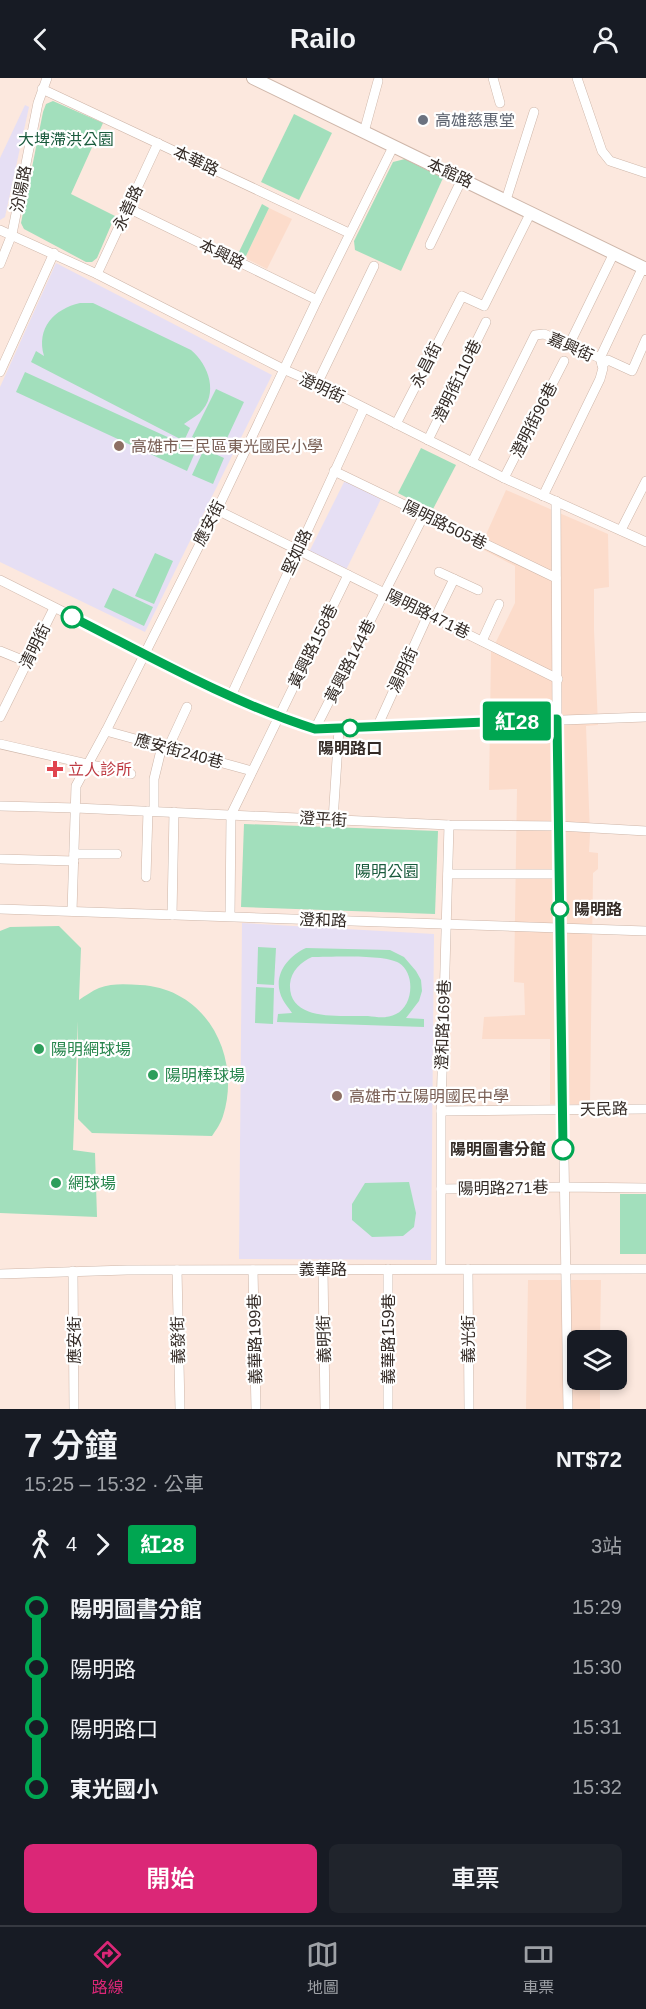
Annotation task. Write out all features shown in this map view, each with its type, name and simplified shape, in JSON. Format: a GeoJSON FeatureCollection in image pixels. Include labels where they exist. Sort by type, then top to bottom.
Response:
{"type":"FeatureCollection","features":[{"type":"Feature","properties":{"kind":"street","name":"汾陽路"},"geometry":{"type":"LineString","coordinates":[[0,264],[12,234],[38,103],[47,78]]}},
{"type":"Feature","properties":{"kind":"street","name":"本館路"},"geometry":{"type":"LineString","coordinates":[[253,78],[644,268]]}},
{"type":"Feature","properties":{"kind":"street"},"geometry":{"type":"LineString","coordinates":[[493,78],[500,103]]}},
{"type":"Feature","properties":{"kind":"street"},"geometry":{"type":"LineString","coordinates":[[577,78],[602,152],[610,161],[646,173]]}},
{"type":"Feature","properties":{"kind":"street"},"geometry":{"type":"LineString","coordinates":[[363,132],[378,81]]}},
{"type":"Feature","properties":{"kind":"street","name":"本華路"},"geometry":{"type":"LineString","coordinates":[[42,88],[349,233]]}},
{"type":"Feature","properties":{"kind":"street"},"geometry":{"type":"LineString","coordinates":[[506,200],[534,112]]}},
{"type":"Feature","properties":{"kind":"street","name":"永善路"},"geometry":{"type":"LineString","coordinates":[[97,274],[158,143]]}},
{"type":"Feature","properties":{"kind":"street","name":"應安街"},"geometry":{"type":"LineString","coordinates":[[72,911],[76,786],[217,510],[283,369],[393,147]]}},
{"type":"Feature","properties":{"kind":"street"},"geometry":{"type":"LineString","coordinates":[[430,245],[462,179]]}},
{"type":"Feature","properties":{"kind":"street","name":"本興路"},"geometry":{"type":"LineString","coordinates":[[128,208],[317,300]]}},
{"type":"Feature","properties":{"kind":"street","name":"永昌街"},"geometry":{"type":"LineString","coordinates":[[396,424],[462,296],[484,306],[531,212]]}},
{"type":"Feature","properties":{"kind":"street","name":"澄明街"},"geometry":{"type":"LineString","coordinates":[[0,230],[97,274],[504,478],[646,542]]}},
{"type":"Feature","properties":{"kind":"street"},"geometry":{"type":"LineString","coordinates":[[0,372],[54,253]]}},
{"type":"Feature","properties":{"kind":"street"},"geometry":{"type":"LineString","coordinates":[[569,345],[614,253]]}},
{"type":"Feature","properties":{"kind":"street"},"geometry":{"type":"LineString","coordinates":[[317,384],[374,266]]}},
{"type":"Feature","properties":{"kind":"street"},"geometry":{"type":"LineString","coordinates":[[601,362],[644,268]]}},
{"type":"Feature","properties":{"kind":"street","name":"澄明街110巷"},"geometry":{"type":"LineString","coordinates":[[428,440],[486,322]]}},
{"type":"Feature","properties":{"kind":"street","name":"嘉興街"},"geometry":{"type":"LineString","coordinates":[[472,462],[535,335],[544,334],[569,345],[601,362],[600,379],[543,496]]}},
{"type":"Feature","properties":{"kind":"street"},"geometry":{"type":"LineString","coordinates":[[601,362],[608,360],[632,371],[646,339]]}},
{"type":"Feature","properties":{"kind":"street","name":"澄明街96巷"},"geometry":{"type":"LineString","coordinates":[[504,478],[564,361]]}},
{"type":"Feature","properties":{"kind":"street","name":"堅如路"},"geometry":{"type":"LineString","coordinates":[[231,696],[364,408]]}},
{"type":"Feature","properties":{"kind":"street","name":"陽明路505巷"},"geometry":{"type":"LineString","coordinates":[[334,471],[556,578]]}},
{"type":"Feature","properties":{"kind":"street"},"geometry":{"type":"LineString","coordinates":[[621,530],[646,481]]}},
{"type":"Feature","properties":{"kind":"street"},"geometry":{"type":"LineString","coordinates":[[556,501],[557,719],[568,1409]]}},
{"type":"Feature","properties":{"kind":"street","name":"陽明路471巷"},"geometry":{"type":"LineString","coordinates":[[217,510],[558,679]]}},
{"type":"Feature","properties":{"kind":"street","name":"黃興路144巷"},"geometry":{"type":"LineString","coordinates":[[315,729],[424,515]]}},
{"type":"Feature","properties":{"kind":"street"},"geometry":{"type":"LineString","coordinates":[[439,572],[478,590]]}},
{"type":"Feature","properties":{"kind":"street","name":"黃興路158巷"},"geometry":{"type":"LineString","coordinates":[[231,815],[348,575]]}},
{"type":"Feature","properties":{"kind":"street","name":"湯明街"},"geometry":{"type":"LineString","coordinates":[[378,725],[432,616],[454,579]]}},
{"type":"Feature","properties":{"kind":"street"},"geometry":{"type":"LineString","coordinates":[[0,580],[231,696],[278,717],[315,729],[646,717]]}},
{"type":"Feature","properties":{"kind":"street"},"geometry":{"type":"LineString","coordinates":[[482,641],[499,604]]}},
{"type":"Feature","properties":{"kind":"street","name":"清明街"},"geometry":{"type":"LineString","coordinates":[[0,717],[54,608]]}},
{"type":"Feature","properties":{"kind":"street"},"geometry":{"type":"LineString","coordinates":[[0,651],[27,662]]}},
{"type":"Feature","properties":{"kind":"street"},"geometry":{"type":"LineString","coordinates":[[146,877],[154,779],[165,747],[187,707]]}},
{"type":"Feature","properties":{"kind":"street"},"geometry":{"type":"LineString","coordinates":[[333,820],[339,729]]}},
{"type":"Feature","properties":{"kind":"street","name":"應安街240巷"},"geometry":{"type":"LineString","coordinates":[[106,731],[252,771]]}},
{"type":"Feature","properties":{"kind":"street"},"geometry":{"type":"LineString","coordinates":[[0,744],[131,774]]}},
{"type":"Feature","properties":{"kind":"street","name":"澄平街"},"geometry":{"type":"LineString","coordinates":[[0,806],[646,831]]}},
{"type":"Feature","properties":{"kind":"street"},"geometry":{"type":"LineString","coordinates":[[172,915],[174,812]]}},
{"type":"Feature","properties":{"kind":"street"},"geometry":{"type":"LineString","coordinates":[[230,916],[231,815]]}},
{"type":"Feature","properties":{"kind":"street","name":"澄和路169巷"},"geometry":{"type":"LineString","coordinates":[[441,1268],[441,1111],[449,825]]}},
{"type":"Feature","properties":{"kind":"street"},"geometry":{"type":"LineString","coordinates":[[0,859],[117,854]]}},
{"type":"Feature","properties":{"kind":"street"},"geometry":{"type":"LineString","coordinates":[[448,874],[560,874]]}},
{"type":"Feature","properties":{"kind":"street","name":"澄和路"},"geometry":{"type":"LineString","coordinates":[[0,909],[646,931]]}},
{"type":"Feature","properties":{"kind":"street","name":"天民路"},"geometry":{"type":"LineString","coordinates":[[441,1111],[646,1109]]}},
{"type":"Feature","properties":{"kind":"street","name":"陽明路271巷"},"geometry":{"type":"LineString","coordinates":[[441,1189],[646,1188]]}},
{"type":"Feature","properties":{"kind":"street","name":"義明街"},"geometry":{"type":"LineString","coordinates":[[323,1269],[325,1409]]}},
{"type":"Feature","properties":{"kind":"street","name":"義華路159巷"},"geometry":{"type":"LineString","coordinates":[[388,1269],[388,1409]]}},
{"type":"Feature","properties":{"kind":"street","name":"義光街"},"geometry":{"type":"LineString","coordinates":[[468,1269],[469,1409]]}},
{"type":"Feature","properties":{"kind":"street","name":"義華路"},"geometry":{"type":"LineString","coordinates":[[0,1274],[177,1270],[646,1269]]}},
{"type":"Feature","properties":{"kind":"street","name":"義發街"},"geometry":{"type":"LineString","coordinates":[[177,1270],[180,1409]]}},
{"type":"Feature","properties":{"kind":"street","name":"義華路199巷"},"geometry":{"type":"LineString","coordinates":[[253,1270],[256,1409]]}},
{"type":"Feature","properties":{"kind":"street","name":"應安街"},"geometry":{"type":"LineString","coordinates":[[73,1271],[74,1409]]}},
{"type":"Feature","properties":{"kind":"shaded area"},"geometry":{"type":"Polygon","coordinates":[[[25,105],[29,107],[5,217],[0,220],[0,158],[25,105]]]}},
{"type":"Feature","properties":{"kind":"shaded area"},"geometry":{"type":"Polygon","coordinates":[[[269,208],[292,219],[267,269],[245,258],[269,208]]]}},
{"type":"Feature","properties":{"kind":"shaded area","name":"高雄市三民區東光國民小學"},"geometry":{"type":"Polygon","coordinates":[[[56,263],[272,375],[145,632],[0,562],[0,387],[56,263]]]}},
{"type":"Feature","properties":{"kind":"shaded area"},"geometry":{"type":"Polygon","coordinates":[[[344,482],[381,499],[345,572],[308,554],[344,482]]]}},
{"type":"Feature","properties":{"kind":"shaded area"},"geometry":{"type":"Polygon","coordinates":[[[506,490],[608,534],[609,587],[594,589],[598,725],[586,726],[589,852],[598,853],[598,869],[593,873],[590,1104],[550,1104],[550,1039],[482,1039],[484,1017],[525,1015],[524,983],[514,982],[517,789],[489,790],[491,652],[515,603],[515,566],[480,548],[506,490]]]}},
{"type":"Feature","properties":{"kind":"shaded area","name":"高雄市立陽明國民中學"},"geometry":{"type":"Polygon","coordinates":[[[242,923],[434,934],[431,1260],[239,1259],[242,923]]]}},
{"type":"Feature","properties":{"kind":"shaded area"},"geometry":{"type":"Polygon","coordinates":[[[528,1280],[601,1280],[600,1330],[567,1330],[567,1390],[600,1390],[600,1409],[526,1409],[528,1280]]]}},
{"type":"Feature","properties":{"kind":"green space","name":"大埤滯洪公園"},"geometry":{"type":"Polygon","coordinates":[[[53,101],[103,123],[71,194],[115,216],[97,258],[92,262],[86,262],[24,229],[21,223],[43,112],[46,104],[53,101]]]}},
{"type":"Feature","properties":{"kind":"green space"},"geometry":{"type":"Polygon","coordinates":[[[294,114],[332,133],[299,200],[261,182],[294,114]]]}},
{"type":"Feature","properties":{"kind":"green space"},"geometry":{"type":"Polygon","coordinates":[[[405,159],[443,178],[401,271],[355,250],[354,241],[393,162],[405,159]]]}},
{"type":"Feature","properties":{"kind":"green space"},"geometry":{"type":"Polygon","coordinates":[[[262,204],[269,208],[245,258],[238,254],[262,204]]]}},
{"type":"Feature","properties":{"kind":"green space"},"geometry":{"type":"Polygon","coordinates":[[[80,303],[93,303],[191,350],[197,356],[207,372],[209,397],[200,413],[184,424],[190,428],[184,441],[31,362],[36,351],[44,356],[43,337],[49,321],[62,310],[80,303]]]}},
{"type":"Feature","properties":{"kind":"green space"},"geometry":{"type":"Polygon","coordinates":[[[25,372],[196,450],[187,471],[16,392],[25,372]]]}},
{"type":"Feature","properties":{"kind":"green space"},"geometry":{"type":"Polygon","coordinates":[[[216,389],[244,402],[221,451],[192,437],[216,389]]]}},
{"type":"Feature","properties":{"kind":"green space"},"geometry":{"type":"Polygon","coordinates":[[[421,448],[456,465],[432,511],[398,493],[421,448]]]}},
{"type":"Feature","properties":{"kind":"green space"},"geometry":{"type":"Polygon","coordinates":[[[204,449],[224,458],[213,484],[192,475],[204,449]]]}},
{"type":"Feature","properties":{"kind":"green space"},"geometry":{"type":"Polygon","coordinates":[[[155,553],[173,561],[154,604],[135,596],[155,553]]]}},
{"type":"Feature","properties":{"kind":"green space"},"geometry":{"type":"Polygon","coordinates":[[[113,588],[153,607],[144,626],[104,607],[113,588]]]}},
{"type":"Feature","properties":{"kind":"green space","name":"陽明公園"},"geometry":{"type":"Polygon","coordinates":[[[244,824],[438,831],[435,914],[241,907],[244,824]]]}},
{"type":"Feature","properties":{"kind":"green space"},"geometry":{"type":"Polygon","coordinates":[[[59,926],[81,948],[79,1000],[99,988],[119,984],[163,989],[183,998],[200,1012],[213,1029],[222,1049],[227,1071],[228,1093],[223,1116],[212,1136],[92,1133],[78,1119],[78,1021],[73,1150],[95,1153],[97,1217],[0,1213],[0,931],[10,927],[59,926]]]}},
{"type":"Feature","properties":{"kind":"green space"},"geometry":{"type":"Polygon","coordinates":[[[258,947],[276,948],[274,985],[257,984],[258,947]]]}},
{"type":"Feature","properties":{"kind":"green space"},"geometry":{"type":"Polygon","coordinates":[[[306,948],[390,950],[404,957],[421,980],[422,991],[419,1001],[406,1018],[424,1019],[424,1027],[277,1022],[278,1014],[292,1013],[283,1000],[279,984],[282,969],[306,948]],[[312,957],[294,971],[290,984],[292,997],[307,1011],[332,1016],[386,1017],[393,1016],[406,1004],[410,982],[408,974],[399,963],[370,957],[312,957]]]}},
{"type":"Feature","properties":{"kind":"green space"},"geometry":{"type":"Polygon","coordinates":[[[256,987],[274,988],[273,1024],[255,1023],[256,987]]]}},
{"type":"Feature","properties":{"kind":"green space"},"geometry":{"type":"Polygon","coordinates":[[[409,1182],[416,1213],[414,1227],[403,1236],[372,1237],[352,1220],[352,1204],[365,1183],[409,1182]]]}},
{"type":"Feature","properties":{"kind":"green space"},"geometry":{"type":"Polygon","coordinates":[[[620,1194],[646,1194],[646,1254],[620,1254],[620,1194]]]}},
{"type":"Feature","properties":{"kind":"bus line","name":"紅28"},"geometry":{"type":"LineString","coordinates":[[72,617],[231,696],[278,717],[315,729],[557,719],[563,1149]]}},
{"type":"Feature","properties":{"kind":"place","name":"高雄慈惠堂"},"geometry":{"type":"Point","coordinates":[423,120]}},
{"type":"Feature","properties":{"kind":"place","name":"高雄市三民區東光國民小學"},"geometry":{"type":"Point","coordinates":[119,446]}},
{"type":"Feature","properties":{"kind":"place","name":"陽明路口"},"geometry":{"type":"Point","coordinates":[350,728]}},
{"type":"Feature","properties":{"kind":"place","name":"立人診所"},"geometry":{"type":"Point","coordinates":[55,769]}},
{"type":"Feature","properties":{"kind":"place","name":"陽明路"},"geometry":{"type":"Point","coordinates":[560,909]}},
{"type":"Feature","properties":{"kind":"place","name":"陽明網球場"},"geometry":{"type":"Point","coordinates":[39,1049]}},
{"type":"Feature","properties":{"kind":"place","name":"陽明棒球場"},"geometry":{"type":"Point","coordinates":[153,1075]}},
{"type":"Feature","properties":{"kind":"place","name":"高雄市立陽明國民中學"},"geometry":{"type":"Point","coordinates":[337,1096]}},
{"type":"Feature","properties":{"kind":"place","name":"陽明圖書分館"},"geometry":{"type":"Point","coordinates":[563,1149]}},
{"type":"Feature","properties":{"kind":"place","name":"網球場"},"geometry":{"type":"Point","coordinates":[56,1183]}}]}
